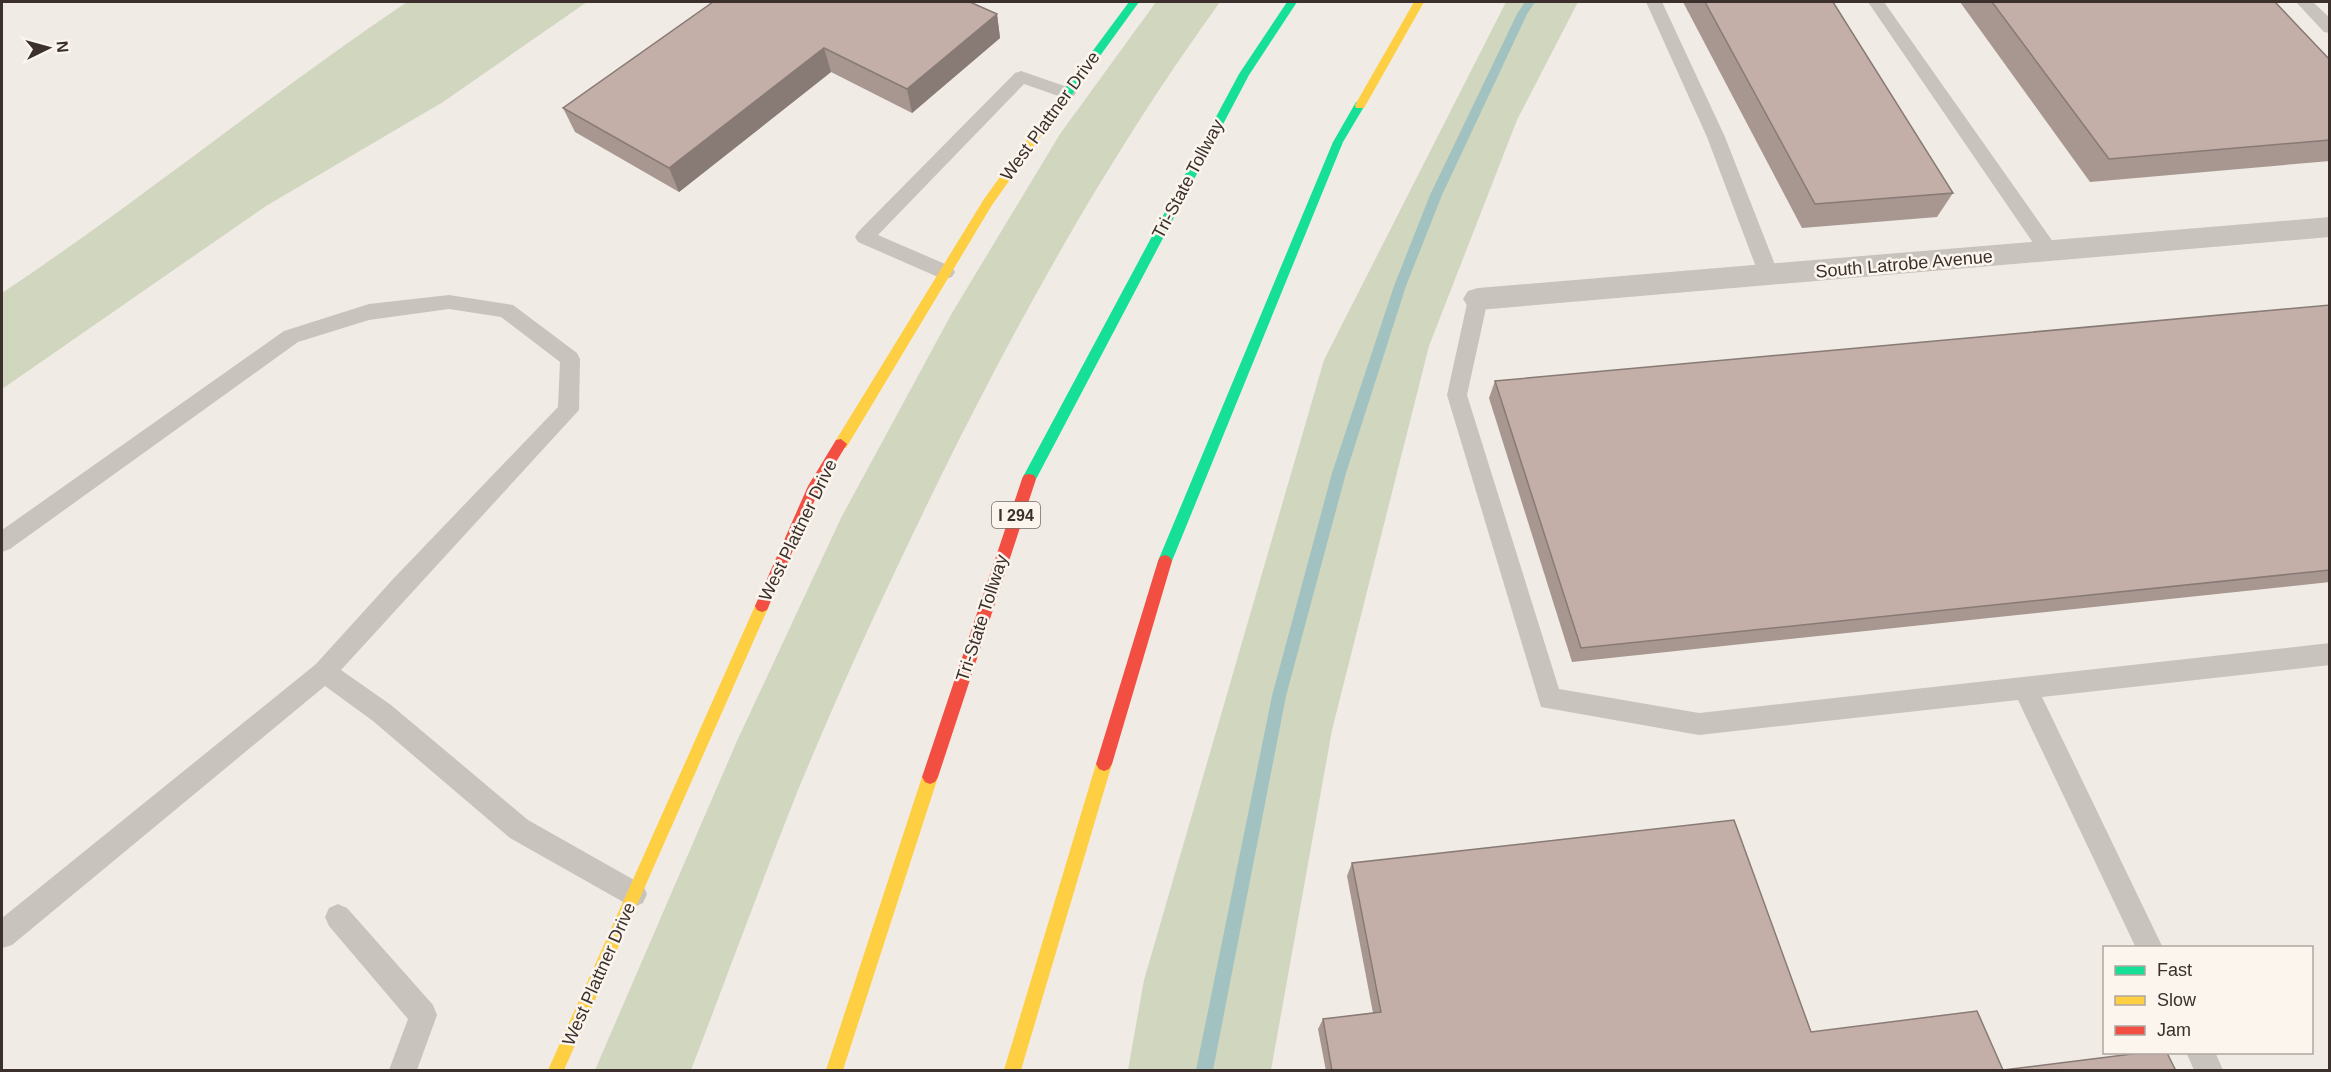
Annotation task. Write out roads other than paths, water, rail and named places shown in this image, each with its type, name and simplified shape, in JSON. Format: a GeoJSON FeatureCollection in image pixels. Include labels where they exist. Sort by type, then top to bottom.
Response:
{"type":"FeatureCollection","features":[{"type":"Feature","properties":{"kind":"main road","name":"West Plattner Drive"},"geometry":{"type":"LineString","coordinates":[[556,1071],[815,486],[988,202],[1134,2]]}},
{"type":"Feature","properties":{"kind":"main road","name":"Tri-State Tollway"},"geometry":{"type":"LineString","coordinates":[[834,1071],[1025,487],[1244,74],[1292,2]]}},
{"type":"Feature","properties":{"kind":"main road"},"geometry":{"type":"LineString","coordinates":[[1012,1071],[1165,561],[1338,142],[1419,2]]}},
{"type":"Feature","properties":{"kind":"street","name":"South Latrobe Avenue"},"geometry":{"type":"LineString","coordinates":[[1478,299],[2330,227]]}},
{"type":"Feature","properties":{"kind":"lane"},"geometry":{"type":"LineString","coordinates":[[1654,2],[1716,137],[1769,275]]}},
{"type":"Feature","properties":{"kind":"lane"},"geometry":{"type":"LineString","coordinates":[[1876,2],[2049,251]]}},
{"type":"Feature","properties":{"kind":"lane"},"geometry":{"type":"LineString","coordinates":[[2304,2],[2330,28]]}},
{"type":"Feature","properties":{"kind":"lane"},"geometry":{"type":"LineString","coordinates":[[945,272],[865,237],[1021,77],[1067,93]]}},
{"type":"Feature","properties":{"kind":"lane"},"geometry":{"type":"LineString","coordinates":[[1478,299],[1456,395],[1550,699],[1699,724],[2330,654]]}},
{"type":"Feature","properties":{"kind":"lane"},"geometry":{"type":"LineString","coordinates":[[2,542],[291,336],[369,312],[449,302],[506,310],[570,359],[568,410],[402,585],[324,672],[2,936]]}},
{"type":"Feature","properties":{"kind":"lane"},"geometry":{"type":"LineString","coordinates":[[324,672],[382,713],[519,829],[634,894]]}},
{"type":"Feature","properties":{"kind":"lane"},"geometry":{"type":"LineString","coordinates":[[2025,688],[2149,946]]}},
{"type":"Feature","properties":{"kind":"lane"},"geometry":{"type":"LineString","coordinates":[[338,917],[423,1015],[403,1071]]}},
{"type":"Feature","properties":{"kind":"lane"},"geometry":{"type":"LineString","coordinates":[[2200,1054],[2209,1071]]}},
{"type":"Feature","properties":{"kind":"waterway"},"geometry":{"type":"LineString","coordinates":[[1204,1070],[1279,696],[1339,473],[1400,286],[1436,195],[1522,14],[1530,2]]}}]}
